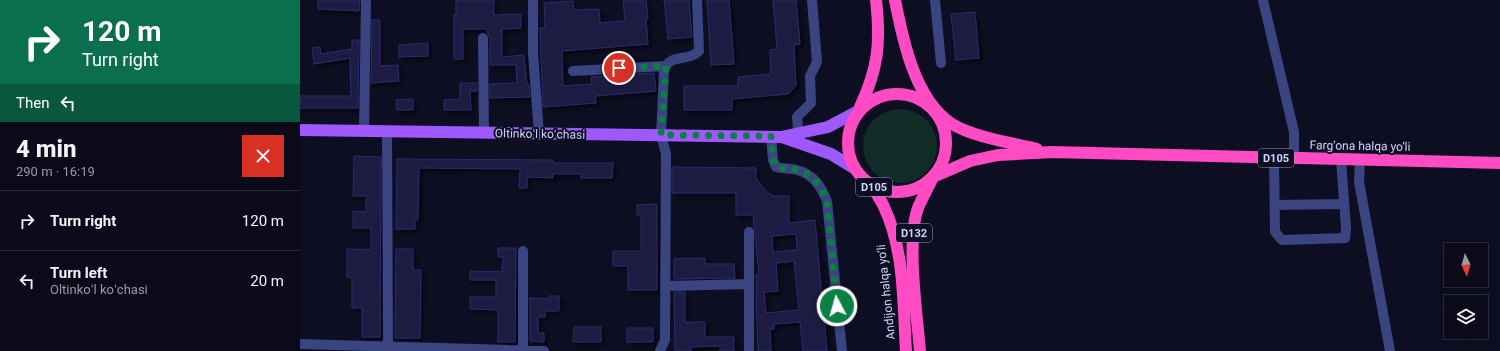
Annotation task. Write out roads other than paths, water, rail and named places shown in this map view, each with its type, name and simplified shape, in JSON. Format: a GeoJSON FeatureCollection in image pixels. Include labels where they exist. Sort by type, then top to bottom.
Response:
{"type":"FeatureCollection","features":[{"type":"Feature","properties":{"kind":"highway","name":"D105"},"geometry":{"type":"LineString","coordinates":[[876,0],[878,35],[875,70],[872,83],[850,124],[847,139],[848,154],[854,168],[862,178],[872,186],[887,192],[904,192],[919,187],[932,178],[941,165],[946,151],[946,136],[942,121],[933,108],[911,65],[902,36],[895,0]]}},
{"type":"Feature","properties":{"kind":"highway","name":"D105"},"geometry":{"type":"LineString","coordinates":[[858,111],[871,100],[887,94],[904,93],[920,98],[933,108]]}},
{"type":"Feature","properties":{"kind":"highway","name":"Farg‘ona halqa yo‘li"},"geometry":{"type":"LineString","coordinates":[[933,108],[953,124],[964,129],[993,139],[1052,152]]}},
{"type":"Feature","properties":{"kind":"highway","name":"Farg‘ona halqa yo‘li"},"geometry":{"type":"LineString","coordinates":[[932,178],[970,161],[998,154],[1052,152],[1500,163]]}},
{"type":"Feature","properties":{"kind":"highway","name":"D132"},"geometry":{"type":"LineString","coordinates":[[920,351],[913,257],[914,226],[918,209],[932,178]]}},
{"type":"Feature","properties":{"kind":"highway","name":"Andijon halqa yo‘li"},"geometry":{"type":"LineString","coordinates":[[872,186],[885,208],[899,261],[906,351]]}},
{"type":"Feature","properties":{"kind":"main road","name":"Oltinkoʻl koʻchasi"},"geometry":{"type":"LineString","coordinates":[[799,138],[828,127],[858,111]]}},
{"type":"Feature","properties":{"kind":"main road","name":"Oltinkoʻl koʻchasi"},"geometry":{"type":"LineString","coordinates":[[300,130],[776,136],[799,138],[831,154],[854,168]]}},
{"type":"Feature","properties":{"kind":"street"},"geometry":{"type":"LineString","coordinates":[[364,131],[366,0]]}},
{"type":"Feature","properties":{"kind":"street"},"geometry":{"type":"LineString","coordinates":[[533,0],[533,54],[539,134]]}},
{"type":"Feature","properties":{"kind":"street"},"geometry":{"type":"LineString","coordinates":[[573,71],[666,66],[674,59],[695,56],[699,51],[696,0]]}},
{"type":"Feature","properties":{"kind":"street"},"geometry":{"type":"LineString","coordinates":[[799,138],[797,117],[811,103],[810,76],[817,62],[812,0]]}},
{"type":"Feature","properties":{"kind":"street"},"geometry":{"type":"LineString","coordinates":[[935,0],[940,64]]}},
{"type":"Feature","properties":{"kind":"street"},"geometry":{"type":"LineString","coordinates":[[1263,0],[1294,132],[1294,158]]}},
{"type":"Feature","properties":{"kind":"street"},"geometry":{"type":"LineString","coordinates":[[483,38],[484,133]]}},
{"type":"Feature","properties":{"kind":"street"},"geometry":{"type":"LineString","coordinates":[[660,351],[665,340],[666,154],[661,135],[666,66]]}},
{"type":"Feature","properties":{"kind":"street"},"geometry":{"type":"LineString","coordinates":[[387,131],[388,349]]}},
{"type":"Feature","properties":{"kind":"street"},"geometry":{"type":"LineString","coordinates":[[776,136],[773,160],[776,167],[798,170],[813,178],[822,188],[827,201],[842,351]]}},
{"type":"Feature","properties":{"kind":"street"},"geometry":{"type":"LineString","coordinates":[[1274,158],[1275,232],[1282,240],[1344,238],[1344,204],[1341,159]]}},
{"type":"Feature","properties":{"kind":"street"},"geometry":{"type":"LineString","coordinates":[[1360,160],[1359,182],[1390,351]]}},
{"type":"Feature","properties":{"kind":"street"},"geometry":{"type":"LineString","coordinates":[[1275,205],[1344,204]]}},
{"type":"Feature","properties":{"kind":"street"},"geometry":{"type":"LineString","coordinates":[[748,351],[749,232]]}},
{"type":"Feature","properties":{"kind":"street"},"geometry":{"type":"LineString","coordinates":[[523,251],[523,350]]}},
{"type":"Feature","properties":{"kind":"street"},"geometry":{"type":"LineString","coordinates":[[665,286],[749,284]]}},
{"type":"Feature","properties":{"kind":"street"},"geometry":{"type":"LineString","coordinates":[[300,344],[388,349],[544,351]]}}]}
